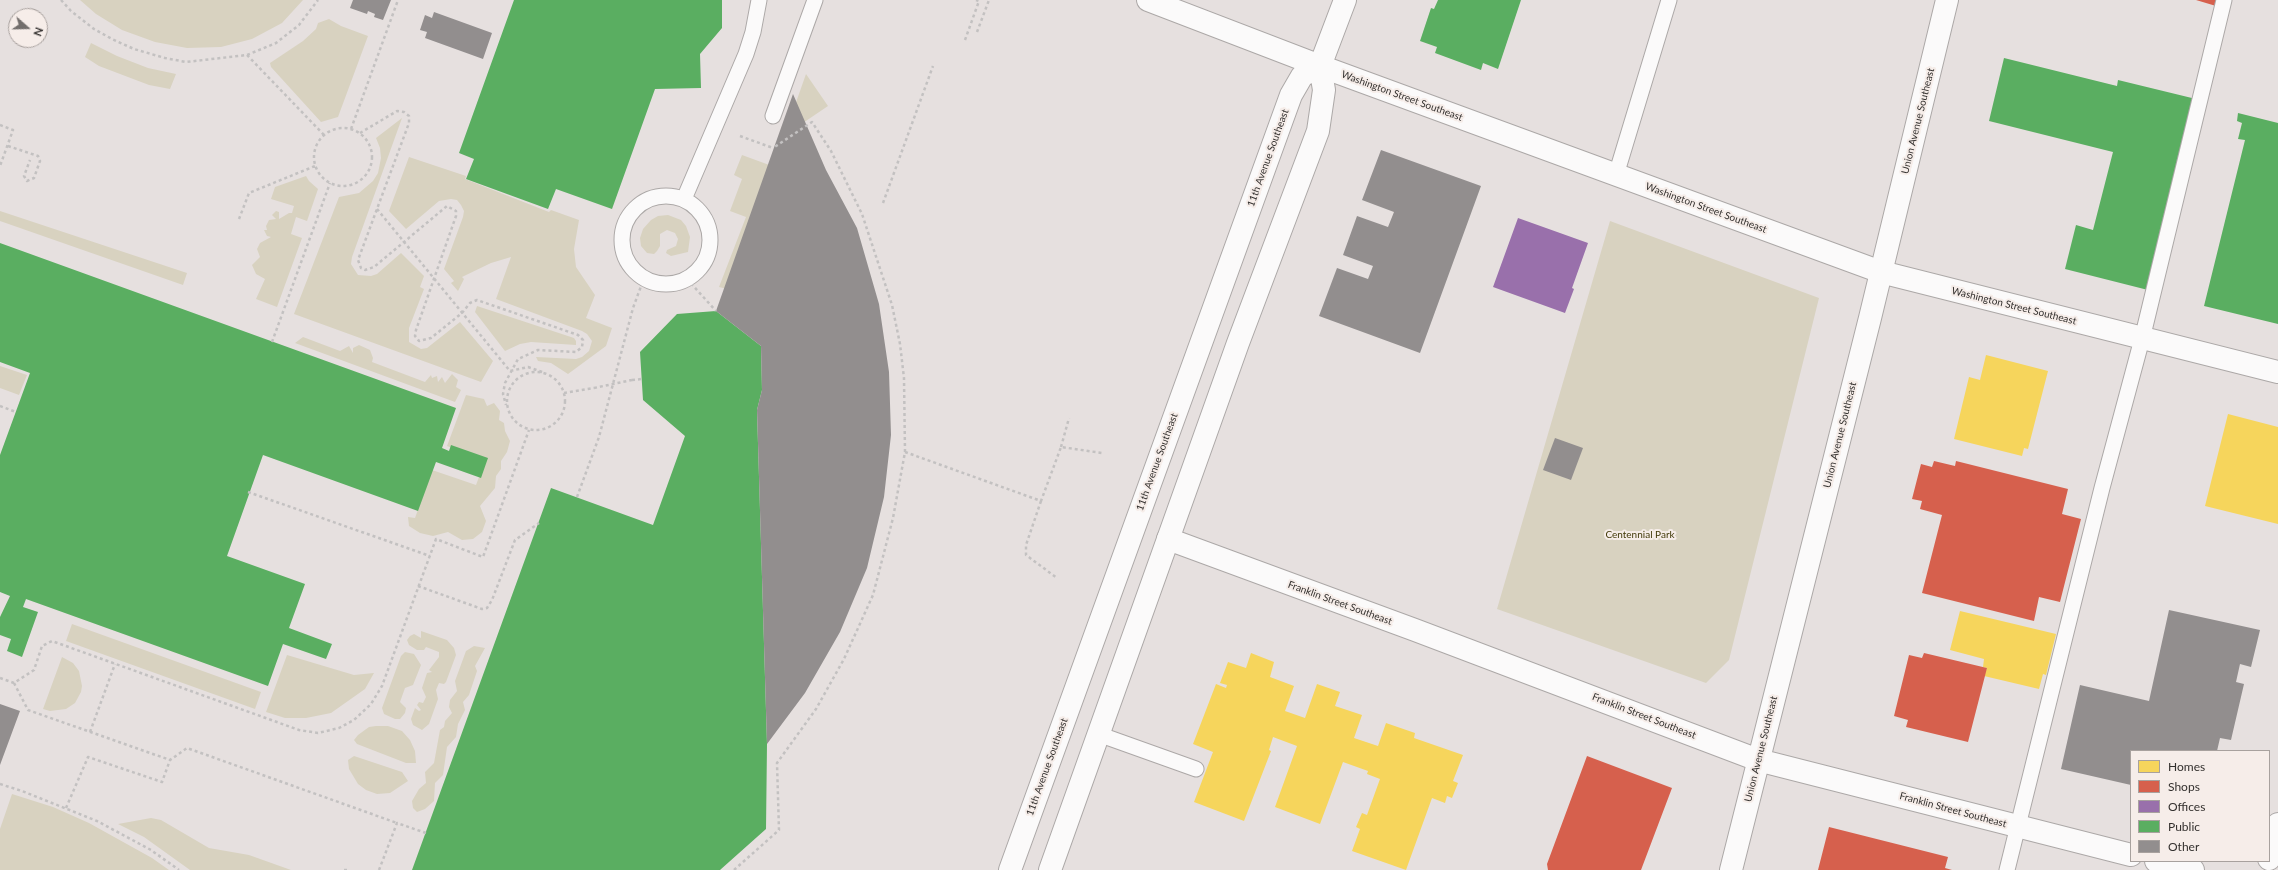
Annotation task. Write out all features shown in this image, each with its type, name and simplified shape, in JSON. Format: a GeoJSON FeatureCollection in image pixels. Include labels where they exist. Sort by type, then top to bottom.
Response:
{"type":"FeatureCollection","features":[{"type":"Feature","properties":{"kind":"street","name":"Washington Street Southeast"},"geometry":{"type":"LineString","coordinates":[[1148,0],[1320,66],[1881,272],[2142,339],[2278,372]]}},
{"type":"Feature","properties":{"kind":"street"},"geometry":{"type":"LineString","coordinates":[[1050,870],[1168,539],[1318,130],[1324,90],[1320,66],[1345,0]]}},
{"type":"Feature","properties":{"kind":"street","name":"Union Avenue Southeast"},"geometry":{"type":"LineString","coordinates":[[1730,870],[1881,272],[1947,0]]}},
{"type":"Feature","properties":{"kind":"street","name":"11th Avenue Southeast"},"geometry":{"type":"LineString","coordinates":[[1010,870],[1290,95],[1302,76],[1320,66]]}},
{"type":"Feature","properties":{"kind":"street","name":"Franklin Street Southeast"},"geometry":{"type":"LineString","coordinates":[[1168,539],[1415,630],[1758,760],[2130,855]]}},
{"type":"Feature","properties":{"kind":"street"},"geometry":{"type":"LineString","coordinates":[[2270,856],[2278,824]]}},
{"type":"Feature","properties":{"kind":"street"},"geometry":{"type":"LineString","coordinates":[[2160,862],[2193,870]]}},
{"type":"Feature","properties":{"kind":"lane"},"geometry":{"type":"LineString","coordinates":[[684,199],[754,32],[760,0]]}},
{"type":"Feature","properties":{"kind":"lane"},"geometry":{"type":"LineString","coordinates":[[773,116],[815,0]]}},
{"type":"Feature","properties":{"kind":"lane"},"geometry":{"type":"LineString","coordinates":[[1616,175],[1669,0]]}},
{"type":"Feature","properties":{"kind":"lane"},"geometry":{"type":"LineString","coordinates":[[2007,870],[2102,488],[2142,339],[2224,0]]}},
{"type":"Feature","properties":{"kind":"lane"},"geometry":{"type":"LineString","coordinates":[[670,195],[684,199],[696,207],[705,219],[710,233],[710,248],[704,262],[695,274],[687,279],[668,285],[653,283],[644,278],[630,266],[623,253],[621,238],[624,225],[631,212],[642,202],[656,196],[670,195]]}},
{"type":"Feature","properties":{"kind":"lane"},"geometry":{"type":"LineString","coordinates":[[1098,734],[1196,769]]}},
{"type":"Feature","properties":{"kind":"path"},"geometry":{"type":"LineString","coordinates":[[61,0],[71,11],[94,29],[134,49],[164,58],[186,62],[247,55],[276,43],[299,25],[318,0]]}},
{"type":"Feature","properties":{"kind":"path"},"geometry":{"type":"LineString","coordinates":[[351,129],[398,0]]}},
{"type":"Feature","properties":{"kind":"path"},"geometry":{"type":"LineString","coordinates":[[965,40],[979,1],[976,0]]}},
{"type":"Feature","properties":{"kind":"path"},"geometry":{"type":"LineString","coordinates":[[977,32],[989,0]]}},
{"type":"Feature","properties":{"kind":"path"},"geometry":{"type":"LineString","coordinates":[[247,55],[324,135]]}},
{"type":"Feature","properties":{"kind":"path"},"geometry":{"type":"LineString","coordinates":[[883,203],[933,66]]}},
{"type":"Feature","properties":{"kind":"path"},"geometry":{"type":"LineString","coordinates":[[360,133],[397,111],[404,112],[409,116],[409,122],[358,260],[361,268],[365,270],[374,267],[448,206],[456,211],[416,330],[415,336],[419,341],[431,338],[462,313],[470,303],[477,300],[484,301],[578,335],[583,340],[582,347],[576,352],[538,350],[527,353],[518,359],[510,371],[504,394],[506,405],[515,422],[529,430],[541,430],[550,427],[563,413],[564,394],[560,384],[554,377],[528,367],[510,371]]}},
{"type":"Feature","properties":{"kind":"path"},"geometry":{"type":"LineString","coordinates":[[715,126],[773,148],[812,122],[834,157],[862,214],[892,305],[900,344],[904,378],[905,452],[893,518],[873,595],[844,658],[816,708],[777,763],[779,830],[734,870]]}},
{"type":"Feature","properties":{"kind":"path"},"geometry":{"type":"LineString","coordinates":[[0,125],[13,130],[0,166]]}},
{"type":"Feature","properties":{"kind":"path"},"geometry":{"type":"LineString","coordinates":[[337,128],[351,129],[360,133],[368,141],[371,151],[370,167],[364,175],[350,185],[330,183],[320,174],[315,166],[315,149],[324,135],[337,128]]}},
{"type":"Feature","properties":{"kind":"path"},"geometry":{"type":"LineString","coordinates":[[8,146],[38,156],[40,161],[34,178],[29,181],[24,176],[30,160]]}},
{"type":"Feature","properties":{"kind":"path"},"geometry":{"type":"LineString","coordinates":[[239,219],[249,193],[315,166]]}},
{"type":"Feature","properties":{"kind":"path"},"geometry":{"type":"LineString","coordinates":[[272,342],[330,183]]}},
{"type":"Feature","properties":{"kind":"path"},"geometry":{"type":"LineString","coordinates":[[377,209],[510,371]]}},
{"type":"Feature","properties":{"kind":"path"},"geometry":{"type":"LineString","coordinates":[[577,497],[599,437],[632,308],[644,278]]}},
{"type":"Feature","properties":{"kind":"path"},"geometry":{"type":"LineString","coordinates":[[687,279],[716,311]]}},
{"type":"Feature","properties":{"kind":"path"},"geometry":{"type":"LineString","coordinates":[[506,405],[506,395],[517,378],[525,373],[535,371],[545,373]]}},
{"type":"Feature","properties":{"kind":"path"},"geometry":{"type":"LineString","coordinates":[[564,394],[642,379]]}},
{"type":"Feature","properties":{"kind":"path"},"geometry":{"type":"LineString","coordinates":[[0,406],[16,412]]}},
{"type":"Feature","properties":{"kind":"path"},"geometry":{"type":"LineString","coordinates":[[1057,578],[1026,555],[1026,545],[1061,447],[1069,418]]}},
{"type":"Feature","properties":{"kind":"path"},"geometry":{"type":"LineString","coordinates":[[14,683],[34,670],[42,646],[52,641],[299,730],[318,733],[339,728],[354,720],[371,704],[382,686],[436,539],[483,557],[529,430]]}},
{"type":"Feature","properties":{"kind":"path"},"geometry":{"type":"LineString","coordinates":[[1061,447],[1102,453]]}},
{"type":"Feature","properties":{"kind":"path"},"geometry":{"type":"LineString","coordinates":[[905,452],[1041,501]]}},
{"type":"Feature","properties":{"kind":"path"},"geometry":{"type":"LineString","coordinates":[[248,492],[430,556]]}},
{"type":"Feature","properties":{"kind":"path"},"geometry":{"type":"LineString","coordinates":[[418,586],[482,609],[487,608],[492,600],[515,540],[539,523]]}},
{"type":"Feature","properties":{"kind":"path"},"geometry":{"type":"LineString","coordinates":[[90,732],[115,664]]}},
{"type":"Feature","properties":{"kind":"path"},"geometry":{"type":"LineString","coordinates":[[0,678],[14,683],[28,710],[170,760]]}},
{"type":"Feature","properties":{"kind":"path"},"geometry":{"type":"LineString","coordinates":[[66,808],[88,757],[162,782],[170,760],[187,748],[426,833]]}},
{"type":"Feature","properties":{"kind":"path"},"geometry":{"type":"LineString","coordinates":[[0,784],[66,808],[125,835],[151,850],[178,870]]}},
{"type":"Feature","properties":{"kind":"path"},"geometry":{"type":"LineString","coordinates":[[379,870],[397,823]]}},
{"type":"Feature","properties":{"kind":"green space"},"geometry":{"type":"Polygon","coordinates":[[[80,0],[303,0],[282,23],[252,39],[221,47],[187,48],[155,42],[122,30],[96,14],[80,0]]]}},
{"type":"Feature","properties":{"kind":"green space"},"geometry":{"type":"Polygon","coordinates":[[[329,19],[341,26],[368,36],[338,117],[321,122],[271,67],[270,63],[303,41],[316,29],[318,23],[329,19]]]}},
{"type":"Feature","properties":{"kind":"green space"},"geometry":{"type":"Polygon","coordinates":[[[91,43],[117,56],[148,68],[176,74],[170,89],[149,85],[99,66],[85,57],[91,43]]]}},
{"type":"Feature","properties":{"kind":"green space"},"geometry":{"type":"Polygon","coordinates":[[[806,74],[828,106],[797,127],[788,125],[806,74]]]}},
{"type":"Feature","properties":{"kind":"green space"},"geometry":{"type":"Polygon","coordinates":[[[402,118],[352,257],[351,264],[358,275],[371,276],[377,274],[401,253],[424,276],[420,287],[424,289],[409,328],[409,342],[421,349],[427,348],[460,322],[493,361],[481,382],[294,314],[339,197],[359,193],[373,181],[378,173],[381,158],[380,148],[376,138],[402,118]]]}},
{"type":"Feature","properties":{"kind":"green space"},"geometry":{"type":"Polygon","coordinates":[[[742,155],[772,166],[727,289],[719,287],[746,217],[730,211],[742,179],[734,175],[742,155]]]}},
{"type":"Feature","properties":{"kind":"green space"},"geometry":{"type":"Polygon","coordinates":[[[409,157],[466,176],[465,179],[549,212],[551,210],[579,220],[574,249],[576,267],[595,295],[586,318],[612,328],[606,346],[568,374],[551,363],[538,361],[536,357],[576,359],[582,357],[589,351],[592,341],[587,334],[582,331],[496,299],[511,257],[491,263],[462,277],[464,279],[458,291],[451,283],[454,281],[444,269],[463,217],[464,211],[457,200],[451,199],[439,201],[406,229],[389,211],[409,157]]]}},
{"type":"Feature","properties":{"kind":"green space"},"geometry":{"type":"Polygon","coordinates":[[[306,176],[318,189],[307,221],[296,217],[291,234],[302,238],[277,307],[256,299],[265,279],[256,274],[252,265],[260,257],[257,249],[260,243],[271,237],[267,236],[264,230],[267,230],[266,226],[269,220],[276,219],[272,215],[276,211],[279,212],[279,219],[289,213],[292,213],[294,206],[271,199],[275,187],[306,176]]]}},
{"type":"Feature","properties":{"kind":"green space"},"geometry":{"type":"Polygon","coordinates":[[[0,211],[187,273],[183,285],[0,221],[0,211]]]}},
{"type":"Feature","properties":{"kind":"green space"},"geometry":{"type":"Polygon","coordinates":[[[668,215],[681,220],[686,226],[690,237],[688,252],[671,256],[666,253],[667,250],[676,246],[678,239],[675,233],[667,230],[660,234],[660,246],[657,251],[654,254],[647,253],[641,246],[640,238],[643,229],[651,220],[658,216],[668,215]]]}},
{"type":"Feature","properties":{"kind":"green space","name":"Centennial Park"},"geometry":{"type":"Polygon","coordinates":[[[1610,221],[1819,298],[1729,660],[1706,683],[1497,609],[1610,221]]]}},
{"type":"Feature","properties":{"kind":"green space"},"geometry":{"type":"Polygon","coordinates":[[[477,306],[574,338],[576,345],[531,342],[520,344],[505,351],[475,312],[477,306]]]}},
{"type":"Feature","properties":{"kind":"green space"},"geometry":{"type":"Polygon","coordinates":[[[303,337],[340,351],[349,346],[353,353],[353,348],[359,345],[370,350],[373,358],[372,362],[425,382],[431,375],[432,378],[437,376],[438,382],[442,377],[445,383],[452,374],[458,380],[456,387],[461,390],[455,402],[295,343],[303,337]]]}},
{"type":"Feature","properties":{"kind":"green space"},"geometry":{"type":"Polygon","coordinates":[[[0,366],[27,375],[19,395],[0,388],[0,366]]]}},
{"type":"Feature","properties":{"kind":"green space"},"geometry":{"type":"Polygon","coordinates":[[[466,395],[484,399],[487,406],[494,403],[500,411],[499,420],[504,423],[505,431],[510,441],[507,452],[501,461],[501,469],[496,476],[495,488],[480,506],[486,521],[482,532],[473,539],[462,540],[448,532],[433,536],[420,533],[409,526],[408,517],[415,518],[432,470],[476,485],[485,461],[447,446],[466,395]]]}},
{"type":"Feature","properties":{"kind":"green space"},"geometry":{"type":"Polygon","coordinates":[[[72,624],[261,692],[255,709],[66,641],[72,624]]]}},
{"type":"Feature","properties":{"kind":"green space"},"geometry":{"type":"Polygon","coordinates":[[[421,631],[447,640],[454,648],[456,655],[446,682],[444,684],[439,683],[436,690],[438,699],[429,724],[422,730],[413,725],[411,719],[415,708],[419,711],[421,710],[417,705],[419,702],[423,703],[426,697],[422,688],[427,673],[432,672],[429,670],[439,657],[439,652],[426,647],[424,650],[417,650],[409,645],[407,640],[410,636],[414,634],[421,638],[421,631]]]}},
{"type":"Feature","properties":{"kind":"green space"},"geometry":{"type":"Polygon","coordinates":[[[474,646],[485,648],[475,666],[477,671],[469,695],[463,702],[465,710],[458,724],[456,737],[447,747],[443,775],[435,783],[434,801],[425,809],[417,812],[413,808],[412,801],[419,789],[426,783],[425,772],[434,763],[440,730],[444,727],[445,721],[452,713],[449,707],[450,700],[457,691],[455,681],[466,651],[474,646]]]}},
{"type":"Feature","properties":{"kind":"green space"},"geometry":{"type":"Polygon","coordinates":[[[405,652],[414,654],[421,665],[413,685],[405,688],[400,702],[406,708],[405,713],[400,719],[395,719],[384,714],[382,708],[401,656],[405,652]]]}},
{"type":"Feature","properties":{"kind":"green space"},"geometry":{"type":"Polygon","coordinates":[[[287,655],[354,675],[374,673],[365,689],[331,713],[306,718],[285,718],[266,712],[287,655]]]}},
{"type":"Feature","properties":{"kind":"green space"},"geometry":{"type":"Polygon","coordinates":[[[62,657],[73,663],[79,671],[82,686],[81,692],[75,703],[66,709],[50,711],[43,709],[62,657]]]}},
{"type":"Feature","properties":{"kind":"green space"},"geometry":{"type":"Polygon","coordinates":[[[388,726],[402,731],[410,740],[415,751],[416,763],[406,763],[357,744],[354,740],[358,735],[369,727],[388,726]]]}},
{"type":"Feature","properties":{"kind":"green space"},"geometry":{"type":"Polygon","coordinates":[[[354,756],[402,772],[408,781],[390,793],[377,794],[366,790],[358,784],[349,769],[348,760],[354,756]]]}},
{"type":"Feature","properties":{"kind":"green space"},"geometry":{"type":"Polygon","coordinates":[[[12,794],[53,807],[89,823],[152,858],[169,870],[0,870],[0,829],[12,794]]]}},
{"type":"Feature","properties":{"kind":"green space"},"geometry":{"type":"Polygon","coordinates":[[[151,818],[161,820],[209,848],[249,855],[291,870],[190,870],[144,837],[118,824],[151,818]]]}},
{"type":"Feature","properties":{"kind":"building: Homes"},"geometry":{"type":"Polygon","coordinates":[[[1986,355],[2048,371],[2028,449],[2024,448],[2022,456],[1954,439],[1969,377],[1980,380],[1986,355]]]}},
{"type":"Feature","properties":{"kind":"building: Homes"},"geometry":{"type":"Polygon","coordinates":[[[2228,414],[2278,427],[2278,524],[2205,506],[2228,414]]]}},
{"type":"Feature","properties":{"kind":"building: Homes"},"geometry":{"type":"Polygon","coordinates":[[[1960,611],[2056,634],[2046,675],[2043,674],[2039,689],[1984,676],[1987,668],[1983,667],[1984,659],[1950,650],[1960,611]]]}},
{"type":"Feature","properties":{"kind":"building: Homes"},"geometry":{"type":"Polygon","coordinates":[[[1251,653],[1274,662],[1270,677],[1294,686],[1285,711],[1305,718],[1317,684],[1340,692],[1335,706],[1362,715],[1354,738],[1378,746],[1386,723],[1415,733],[1414,738],[1463,755],[1453,781],[1458,783],[1452,798],[1447,796],[1445,803],[1432,798],[1406,870],[1352,851],[1360,829],[1356,827],[1362,813],[1367,815],[1380,779],[1367,774],[1368,771],[1343,762],[1320,824],[1275,807],[1297,746],[1273,737],[1269,750],[1271,751],[1244,821],[1194,802],[1213,752],[1193,744],[1216,684],[1226,688],[1227,685],[1220,683],[1228,662],[1246,668],[1251,653]]]}},
{"type":"Feature","properties":{"kind":"building: Shops"},"geometry":{"type":"Polygon","coordinates":[[[2196,0],[2218,0],[2216,6],[2196,0]]]}},
{"type":"Feature","properties":{"kind":"building: Shops"},"geometry":{"type":"Polygon","coordinates":[[[1934,461],[1955,466],[1956,461],[2068,489],[2062,514],[2081,519],[2060,602],[2039,597],[2034,621],[1922,593],[1942,515],[1920,509],[1922,501],[1912,499],[1921,464],[1932,467],[1934,461]]]}},
{"type":"Feature","properties":{"kind":"building: Shops"},"geometry":{"type":"Polygon","coordinates":[[[1924,653],[1987,668],[1968,742],[1906,727],[1908,720],[1894,716],[1909,655],[1922,658],[1924,653]]]}},
{"type":"Feature","properties":{"kind":"building: Shops"},"geometry":{"type":"Polygon","coordinates":[[[1587,756],[1672,788],[1641,870],[1548,870],[1547,864],[1587,756]]]}},
{"type":"Feature","properties":{"kind":"building: Shops"},"geometry":{"type":"Polygon","coordinates":[[[1829,827],[1948,857],[1945,868],[1952,870],[1818,870],[1829,827]]]}},
{"type":"Feature","properties":{"kind":"building: Offices"},"geometry":{"type":"Polygon","coordinates":[[[1518,218],[1588,243],[1565,313],[1493,287],[1518,218]]]}},
{"type":"Feature","properties":{"kind":"building: Public"},"geometry":{"type":"Polygon","coordinates":[[[514,0],[722,0],[722,28],[700,54],[701,88],[655,89],[612,209],[556,189],[548,209],[466,179],[474,159],[459,153],[514,0]]]}},
{"type":"Feature","properties":{"kind":"building: Public"},"geometry":{"type":"Polygon","coordinates":[[[1438,0],[1521,0],[1498,69],[1483,63],[1481,70],[1435,53],[1437,47],[1420,41],[1431,8],[1434,9],[1438,0]]]}},
{"type":"Feature","properties":{"kind":"building: Public"},"geometry":{"type":"Polygon","coordinates":[[[2004,58],[2117,86],[2118,80],[2196,99],[2148,290],[2065,269],[2076,225],[2093,230],[2113,152],[1989,121],[2004,58]]]}},
{"type":"Feature","properties":{"kind":"building: Public"},"geometry":{"type":"Polygon","coordinates":[[[2238,113],[2278,123],[2278,324],[2204,306],[2245,140],[2238,139],[2242,123],[2237,121],[2238,113]]]}},
{"type":"Feature","properties":{"kind":"building: Public"},"geometry":{"type":"Polygon","coordinates":[[[0,243],[456,408],[442,448],[449,451],[451,445],[488,458],[481,478],[436,462],[418,511],[263,455],[227,556],[305,584],[289,628],[332,644],[326,659],[283,644],[268,686],[26,599],[23,607],[38,612],[22,657],[7,651],[11,639],[0,635],[0,617],[10,596],[0,592],[0,455],[30,373],[0,362],[0,243]]]}},
{"type":"Feature","properties":{"kind":"building: Public"},"geometry":{"type":"Polygon","coordinates":[[[716,311],[761,346],[762,390],[757,410],[767,744],[766,829],[720,870],[412,870],[551,488],[653,525],[685,436],[643,400],[640,352],[677,314],[716,311]]]}},
{"type":"Feature","properties":{"kind":"building: Other"},"geometry":{"type":"Polygon","coordinates":[[[353,0],[391,0],[383,20],[374,17],[375,14],[368,11],[367,14],[350,8],[353,0]]]}},
{"type":"Feature","properties":{"kind":"building: Other"},"geometry":{"type":"Polygon","coordinates":[[[434,12],[492,33],[483,59],[425,38],[427,32],[420,30],[425,15],[432,18],[434,12]]]}},
{"type":"Feature","properties":{"kind":"building: Other"},"geometry":{"type":"Polygon","coordinates":[[[793,94],[826,170],[857,228],[879,304],[889,372],[891,435],[884,497],[867,568],[840,632],[805,693],[767,744],[757,410],[762,390],[761,346],[716,311],[793,94]]]}},
{"type":"Feature","properties":{"kind":"building: Other"},"geometry":{"type":"Polygon","coordinates":[[[1381,150],[1481,186],[1420,353],[1319,316],[1337,268],[1368,279],[1373,266],[1343,255],[1357,216],[1388,227],[1394,212],[1362,200],[1381,150]]]}},
{"type":"Feature","properties":{"kind":"building: Other"},"geometry":{"type":"Polygon","coordinates":[[[1555,438],[1583,448],[1571,480],[1543,470],[1555,438]]]}},
{"type":"Feature","properties":{"kind":"building: Other"},"geometry":{"type":"Polygon","coordinates":[[[2169,610],[2260,630],[2251,667],[2240,664],[2236,682],[2244,684],[2231,740],[2220,738],[2217,750],[2130,750],[2130,785],[2061,769],[2080,685],[2149,701],[2169,610]]]}},
{"type":"Feature","properties":{"kind":"building: Other"},"geometry":{"type":"Polygon","coordinates":[[[0,704],[20,711],[0,765],[0,704]]]}}]}
